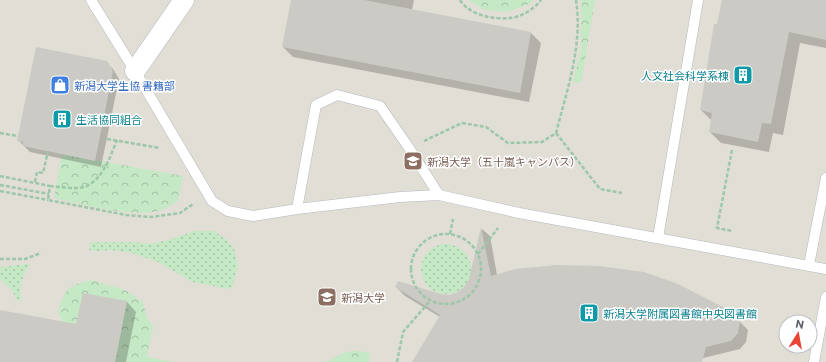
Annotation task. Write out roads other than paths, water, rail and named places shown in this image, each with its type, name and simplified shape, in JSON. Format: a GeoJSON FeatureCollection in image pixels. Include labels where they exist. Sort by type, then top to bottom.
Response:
{"type":"FeatureCollection","features":[{"type":"Feature","properties":{"kind":"street"},"geometry":{"type":"LineString","coordinates":[[135,71],[184,0]]}},
{"type":"Feature","properties":{"kind":"lane"},"geometry":{"type":"LineString","coordinates":[[91,0],[212,201],[228,211],[253,216],[297,209],[400,197],[439,196],[519,213],[826,269]]}},
{"type":"Feature","properties":{"kind":"lane"},"geometry":{"type":"LineString","coordinates":[[658,238],[698,0]]}},
{"type":"Feature","properties":{"kind":"lane"},"geometry":{"type":"LineString","coordinates":[[297,209],[316,105],[337,95],[380,106],[409,148],[439,196]]}},
{"type":"Feature","properties":{"kind":"lane"},"geometry":{"type":"LineString","coordinates":[[809,265],[826,178]]}},
{"type":"Feature","properties":{"kind":"lane"},"geometry":{"type":"LineString","coordinates":[[814,362],[826,297]]}},
{"type":"Feature","properties":{"kind":"place","name":"人文社会科学系棟"},"geometry":{"type":"Point","coordinates":[743,75]}},
{"type":"Feature","properties":{"kind":"place","name":"新潟大学生協 書籍部"},"geometry":{"type":"Point","coordinates":[60,85]}},
{"type":"Feature","properties":{"kind":"place","name":"生活協同組合"},"geometry":{"type":"Point","coordinates":[62,119]}},
{"type":"Feature","properties":{"kind":"place","name":"新潟大学（五十嵐キャンパス）"},"geometry":{"type":"Point","coordinates":[413,161]}},
{"type":"Feature","properties":{"kind":"place","name":"新潟大学"},"geometry":{"type":"Point","coordinates":[327,297]}},
{"type":"Feature","properties":{"kind":"place","name":"新潟大学附属図書館中央図書館"},"geometry":{"type":"Point","coordinates":[589,313]}}]}
